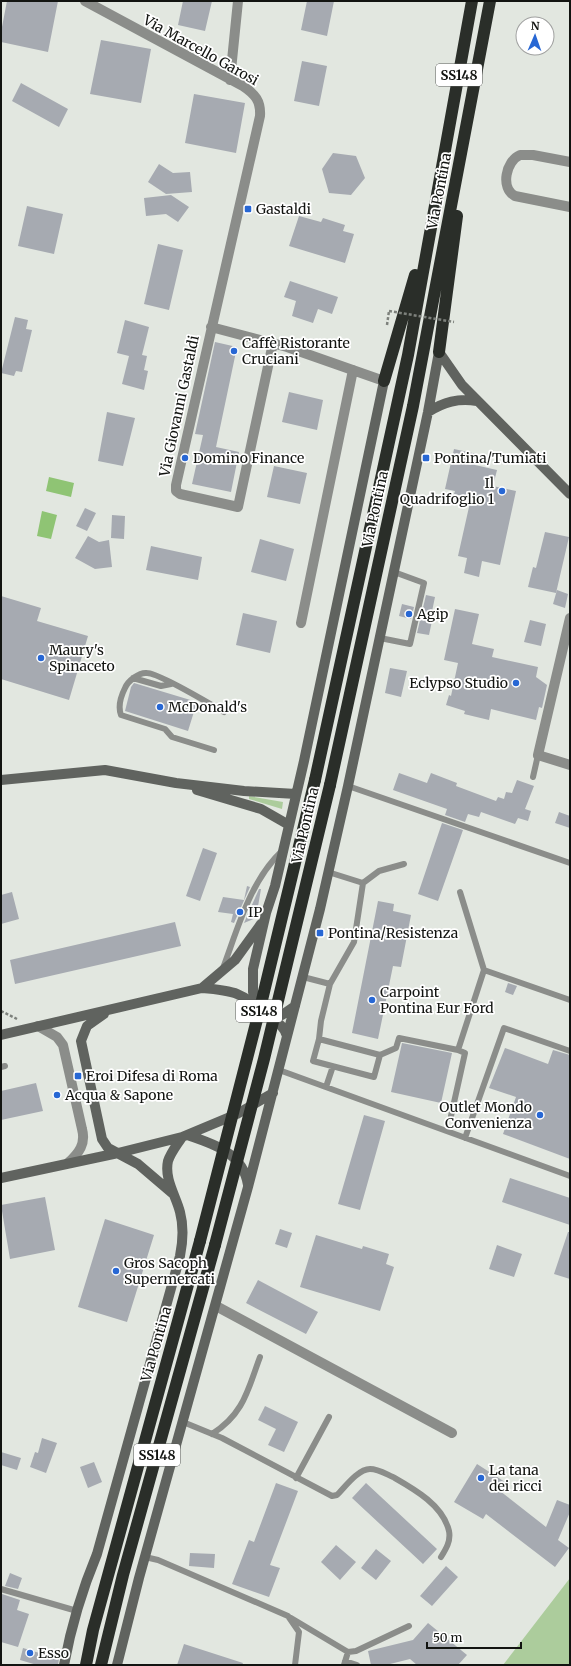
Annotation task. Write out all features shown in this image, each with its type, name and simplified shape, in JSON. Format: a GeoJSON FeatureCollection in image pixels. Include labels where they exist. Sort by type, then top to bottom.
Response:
{"type":"FeatureCollection","features":[{"type":"Feature","properties":{"kind":"highway","name":"Via Pontina"},"geometry":{"type":"LineString","coordinates":[[86,1665],[93,1630],[200,1241],[262,1000],[315,780],[408,355],[472,1]]}},
{"type":"Feature","properties":{"kind":"highway","name":"Via Pontina"},"geometry":{"type":"LineString","coordinates":[[101,1665],[123,1575],[215,1245],[264,1059],[330,785],[413,406],[490,1]]}},
{"type":"Feature","properties":{"kind":"highway"},"geometry":{"type":"LineString","coordinates":[[439,352],[454,239],[462,148]]}},
{"type":"Feature","properties":{"kind":"highway"},"geometry":{"type":"LineString","coordinates":[[384,381],[412,289],[446,150]]}},
{"type":"Feature","properties":{"kind":"highway"},"geometry":{"type":"LineString","coordinates":[[80,1665],[93,1630]]}},
{"type":"Feature","properties":{"kind":"street","name":"Via Marcello Garosi"},"geometry":{"type":"LineString","coordinates":[[85,1],[249,90],[259,102]]}},
{"type":"Feature","properties":{"kind":"street"},"geometry":{"type":"LineString","coordinates":[[230,80],[238,1]]}},
{"type":"Feature","properties":{"kind":"street","name":"Via Giovanni Gastaldi"},"geometry":{"type":"LineString","coordinates":[[259,102],[260,116],[176,488],[178,493],[238,507],[273,343]]}},
{"type":"Feature","properties":{"kind":"street"},"geometry":{"type":"LineString","coordinates":[[570,162],[529,154],[520,154],[511,162],[506,183],[508,190],[515,196],[570,207]]}},
{"type":"Feature","properties":{"kind":"street"},"geometry":{"type":"LineString","coordinates":[[211,328],[273,343],[384,381]]}},
{"type":"Feature","properties":{"kind":"street"},"geometry":{"type":"LineString","coordinates":[[439,352],[457,380],[570,494]]}},
{"type":"Feature","properties":{"kind":"street"},"geometry":{"type":"LineString","coordinates":[[117,1665],[145,1556],[216,1306],[303,977],[348,786],[428,412],[439,352]]}},
{"type":"Feature","properties":{"kind":"street"},"geometry":{"type":"LineString","coordinates":[[301,623],[353,370]]}},
{"type":"Feature","properties":{"kind":"street","name":"Via Pontina"},"geometry":{"type":"LineString","coordinates":[[259,1006],[253,992],[253,974],[266,913],[284,850],[352,541],[384,381]]}},
{"type":"Feature","properties":{"kind":"street"},"geometry":{"type":"LineString","coordinates":[[428,412],[453,400],[477,400]]}},
{"type":"Feature","properties":{"kind":"street"},"geometry":{"type":"LineString","coordinates":[[570,618],[538,755],[570,765]]}},
{"type":"Feature","properties":{"kind":"street"},"geometry":{"type":"LineString","coordinates":[[1,780],[100,770],[176,783],[244,791],[296,794]]}},
{"type":"Feature","properties":{"kind":"street"},"geometry":{"type":"LineString","coordinates":[[176,783],[261,809],[289,825]]}},
{"type":"Feature","properties":{"kind":"street","name":"Via Pontina"},"geometry":{"type":"LineString","coordinates":[[202,988],[221,973],[244,949],[266,913]]}},
{"type":"Feature","properties":{"kind":"street"},"geometry":{"type":"LineString","coordinates":[[1,1035],[202,988]]}},
{"type":"Feature","properties":{"kind":"street","name":"Via Pontina"},"geometry":{"type":"LineString","coordinates":[[202,988],[236,993],[259,1006],[281,1025],[287,1036]]}},
{"type":"Feature","properties":{"kind":"street"},"geometry":{"type":"LineString","coordinates":[[268,1015],[282,1014],[295,1006]]}},
{"type":"Feature","properties":{"kind":"street","name":"Via Pontina"},"geometry":{"type":"LineString","coordinates":[[113,1009],[87,1026],[82,1037],[81,1048],[102,1139],[108,1148],[144,1168],[172,1192]]}},
{"type":"Feature","properties":{"kind":"street"},"geometry":{"type":"LineString","coordinates":[[38,1026],[57,1036],[63,1045],[79,1114],[83,1133],[83,1145],[78,1153],[68,1163]]}},
{"type":"Feature","properties":{"kind":"street"},"geometry":{"type":"LineString","coordinates":[[1,1178],[118,1153],[185,1136],[237,1114],[273,1093]]}},
{"type":"Feature","properties":{"kind":"street"},"geometry":{"type":"LineString","coordinates":[[185,1136],[214,1144],[232,1156],[244,1168],[248,1187]]}},
{"type":"Feature","properties":{"kind":"street","name":"Via Pontina"},"geometry":{"type":"LineString","coordinates":[[64,1665],[77,1611],[97,1554],[180,1256],[182,1226],[178,1204],[172,1192],[168,1172],[168,1161],[185,1136]]}},
{"type":"Feature","properties":{"kind":"street"},"geometry":{"type":"LineString","coordinates":[[216,1306],[452,1433]]}},
{"type":"Feature","properties":{"kind":"lane"},"geometry":{"type":"LineString","coordinates":[[380,638],[410,644],[424,583],[394,572]]}},
{"type":"Feature","properties":{"kind":"lane"},"geometry":{"type":"LineString","coordinates":[[214,750],[172,737],[165,729],[121,715],[119,709],[125,687],[133,678],[146,672],[164,677],[171,684],[224,712]]}},
{"type":"Feature","properties":{"kind":"lane"},"geometry":{"type":"LineString","coordinates":[[533,777],[538,755]]}},
{"type":"Feature","properties":{"kind":"lane"},"geometry":{"type":"LineString","coordinates":[[348,786],[570,862]]}},
{"type":"Feature","properties":{"kind":"lane"},"geometry":{"type":"LineString","coordinates":[[221,973],[254,888],[270,863],[284,850]]}},
{"type":"Feature","properties":{"kind":"lane"},"geometry":{"type":"LineString","coordinates":[[380,1055],[374,1077],[313,1061],[330,984],[354,942],[363,883],[379,871],[404,864]]}},
{"type":"Feature","properties":{"kind":"lane"},"geometry":{"type":"LineString","coordinates":[[328,872],[363,883]]}},
{"type":"Feature","properties":{"kind":"lane"},"geometry":{"type":"LineString","coordinates":[[458,1050],[484,970],[460,892]]}},
{"type":"Feature","properties":{"kind":"lane"},"geometry":{"type":"LineString","coordinates":[[484,970],[570,1000]]}},
{"type":"Feature","properties":{"kind":"lane"},"geometry":{"type":"LineString","coordinates":[[303,977],[330,984]]}},
{"type":"Feature","properties":{"kind":"lane"},"geometry":{"type":"LineString","coordinates":[[465,1138],[504,1028],[570,1051]]}},
{"type":"Feature","properties":{"kind":"lane"},"geometry":{"type":"LineString","coordinates":[[319,1039],[380,1055],[396,1048],[399,1038],[458,1050],[465,1053],[451,1116]]}},
{"type":"Feature","properties":{"kind":"lane"},"geometry":{"type":"LineString","coordinates":[[326,1087],[333,1066]]}},
{"type":"Feature","properties":{"kind":"lane"},"geometry":{"type":"LineString","coordinates":[[278,1070],[570,1176]]}},
{"type":"Feature","properties":{"kind":"lane"},"geometry":{"type":"LineString","coordinates":[[212,1434],[232,1420],[241,1406],[260,1356]]}},
{"type":"Feature","properties":{"kind":"lane"},"geometry":{"type":"LineString","coordinates":[[296,1478],[329,1417]]}},
{"type":"Feature","properties":{"kind":"lane"},"geometry":{"type":"LineString","coordinates":[[183,1422],[212,1434],[332,1496],[337,1495],[361,1471],[370,1469],[384,1473],[407,1485],[425,1496],[435,1506],[449,1531],[448,1544],[441,1557]]}},
{"type":"Feature","properties":{"kind":"lane"},"geometry":{"type":"LineString","coordinates":[[145,1556],[158,1560],[288,1616],[348,1652],[356,1651],[409,1626]]}},
{"type":"Feature","properties":{"kind":"lane"},"geometry":{"type":"LineString","coordinates":[[1,1589],[77,1611]]}},
{"type":"Feature","properties":{"kind":"lane"},"geometry":{"type":"LineString","coordinates":[[288,1616],[299,1632],[295,1665]]}},
{"type":"Feature","properties":{"kind":"lane"},"geometry":{"type":"LineString","coordinates":[[348,1652],[344,1663],[357,1665]]}},
{"type":"Feature","properties":{"kind":"path"},"geometry":{"type":"LineString","coordinates":[[389,311],[454,322]]}},
{"type":"Feature","properties":{"kind":"path"},"geometry":{"type":"LineString","coordinates":[[1,1011],[17,1020]]}},
{"type":"Feature","properties":{"kind":"shaded area"},"geometry":{"type":"Polygon","coordinates":[[[49,477],[74,483],[71,497],[46,491],[49,477]]]}},
{"type":"Feature","properties":{"kind":"shaded area"},"geometry":{"type":"Polygon","coordinates":[[[42,511],[57,515],[51,539],[37,536],[42,511]]]}},
{"type":"Feature","properties":{"kind":"shaded area"},"geometry":{"type":"Polygon","coordinates":[[[249,796],[283,802],[282,809],[249,799],[249,796]]]}},
{"type":"Feature","properties":{"kind":"shaded area"},"geometry":{"type":"Polygon","coordinates":[[[570,1578],[570,1665],[503,1665],[570,1578]]]}},
{"type":"Feature","properties":{"kind":"building"},"geometry":{"type":"Polygon","coordinates":[[[7,1],[58,1],[48,52],[1,42],[1,32],[7,1]]]}},
{"type":"Feature","properties":{"kind":"building"},"geometry":{"type":"Polygon","coordinates":[[[183,1],[212,1],[205,31],[178,25],[183,1]]]}},
{"type":"Feature","properties":{"kind":"building"},"geometry":{"type":"Polygon","coordinates":[[[307,1],[334,1],[327,36],[301,30],[307,1]]]}},
{"type":"Feature","properties":{"kind":"building"},"geometry":{"type":"Polygon","coordinates":[[[101,40],[151,49],[141,103],[90,94],[101,40]]]}},
{"type":"Feature","properties":{"kind":"building"},"geometry":{"type":"Polygon","coordinates":[[[302,61],[327,66],[319,106],[294,101],[302,61]]]}},
{"type":"Feature","properties":{"kind":"building"},"geometry":{"type":"Polygon","coordinates":[[[21,83],[68,109],[59,127],[12,101],[21,83]]]}},
{"type":"Feature","properties":{"kind":"building"},"geometry":{"type":"Polygon","coordinates":[[[194,94],[245,103],[236,153],[185,143],[194,94]]]}},
{"type":"Feature","properties":{"kind":"building"},"geometry":{"type":"Polygon","coordinates":[[[333,153],[356,156],[365,178],[351,195],[329,193],[322,169],[333,153]]]}},
{"type":"Feature","properties":{"kind":"building"},"geometry":{"type":"Polygon","coordinates":[[[159,164],[173,173],[190,172],[192,192],[166,194],[148,182],[159,164]]]}},
{"type":"Feature","properties":{"kind":"building"},"geometry":{"type":"Polygon","coordinates":[[[171,195],[189,207],[178,222],[166,214],[146,216],[144,198],[171,195]]]}},
{"type":"Feature","properties":{"kind":"building"},"geometry":{"type":"Polygon","coordinates":[[[27,206],[63,214],[54,254],[18,246],[27,206]]]}},
{"type":"Feature","properties":{"kind":"building"},"geometry":{"type":"Polygon","coordinates":[[[299,216],[321,222],[323,218],[345,225],[343,231],[354,234],[345,263],[289,246],[299,216]]]}},
{"type":"Feature","properties":{"kind":"building"},"geometry":{"type":"Polygon","coordinates":[[[158,244],[183,250],[169,310],[144,304],[158,244]]]}},
{"type":"Feature","properties":{"kind":"building"},"geometry":{"type":"Polygon","coordinates":[[[290,281],[338,297],[332,314],[318,309],[313,323],[292,316],[296,301],[284,297],[290,281]]]}},
{"type":"Feature","properties":{"kind":"building"},"geometry":{"type":"Polygon","coordinates":[[[15,317],[28,320],[26,329],[32,330],[22,372],[16,371],[14,376],[1,373],[15,317]]]}},
{"type":"Feature","properties":{"kind":"building"},"geometry":{"type":"Polygon","coordinates":[[[125,320],[149,327],[142,355],[147,356],[144,370],[148,371],[144,390],[122,384],[129,356],[117,353],[125,320]]]}},
{"type":"Feature","properties":{"kind":"building"},"geometry":{"type":"Polygon","coordinates":[[[215,342],[237,347],[216,447],[239,452],[231,492],[192,484],[203,435],[195,434],[215,342]]]}},
{"type":"Feature","properties":{"kind":"building"},"geometry":{"type":"Polygon","coordinates":[[[289,392],[323,400],[317,430],[282,422],[289,392]]]}},
{"type":"Feature","properties":{"kind":"building"},"geometry":{"type":"Polygon","coordinates":[[[107,412],[135,418],[123,466],[98,461],[107,412]]]}},
{"type":"Feature","properties":{"kind":"building"},"geometry":{"type":"Polygon","coordinates":[[[454,449],[477,454],[475,465],[497,470],[493,486],[516,491],[500,565],[482,561],[479,577],[464,573],[467,558],[458,556],[471,498],[454,494],[455,491],[445,489],[454,449]]]}},
{"type":"Feature","properties":{"kind":"building"},"geometry":{"type":"Polygon","coordinates":[[[274,466],[307,473],[300,504],[267,497],[274,466]]]}},
{"type":"Feature","properties":{"kind":"building"},"geometry":{"type":"Polygon","coordinates":[[[85,508],[96,513],[87,531],[76,526],[85,508]]]}},
{"type":"Feature","properties":{"kind":"building"},"geometry":{"type":"Polygon","coordinates":[[[112,515],[125,516],[124,539],[111,538],[112,515]]]}},
{"type":"Feature","properties":{"kind":"building"},"geometry":{"type":"Polygon","coordinates":[[[545,532],[569,537],[556,593],[528,587],[533,567],[536,568],[545,532]]]}},
{"type":"Feature","properties":{"kind":"building"},"geometry":{"type":"Polygon","coordinates":[[[88,536],[99,542],[109,540],[112,567],[95,569],[75,558],[88,536]]]}},
{"type":"Feature","properties":{"kind":"building"},"geometry":{"type":"Polygon","coordinates":[[[260,539],[294,549],[286,581],[251,572],[260,539]]]}},
{"type":"Feature","properties":{"kind":"building"},"geometry":{"type":"Polygon","coordinates":[[[151,546],[202,557],[198,580],[146,570],[151,546]]]}},
{"type":"Feature","properties":{"kind":"building"},"geometry":{"type":"Polygon","coordinates":[[[557,590],[568,594],[565,608],[553,604],[557,590]]]}},
{"type":"Feature","properties":{"kind":"building"},"geometry":{"type":"Polygon","coordinates":[[[426,595],[435,597],[429,635],[417,633],[426,595]]]}},
{"type":"Feature","properties":{"kind":"building","name":"Maury's Spinaceto"},"geometry":{"type":"Polygon","coordinates":[[[1,596],[41,608],[37,621],[88,636],[69,700],[1,679],[1,596]]]}},
{"type":"Feature","properties":{"kind":"building"},"geometry":{"type":"Polygon","coordinates":[[[402,604],[414,607],[411,619],[399,616],[402,604]]]}},
{"type":"Feature","properties":{"kind":"building"},"geometry":{"type":"Polygon","coordinates":[[[455,609],[479,614],[472,644],[494,649],[492,657],[538,667],[536,677],[547,685],[542,708],[539,707],[536,720],[491,709],[489,720],[464,714],[465,711],[446,705],[449,695],[451,696],[458,663],[444,660],[455,609]]]}},
{"type":"Feature","properties":{"kind":"building"},"geometry":{"type":"Polygon","coordinates":[[[243,613],[277,621],[270,653],[236,645],[243,613]]]}},
{"type":"Feature","properties":{"kind":"building"},"geometry":{"type":"Polygon","coordinates":[[[530,620],[546,624],[541,646],[524,642],[530,620]]]}},
{"type":"Feature","properties":{"kind":"building"},"geometry":{"type":"Polygon","coordinates":[[[390,668],[407,671],[401,697],[385,693],[390,668]]]}},
{"type":"Feature","properties":{"kind":"building","name":"McDonald's"},"geometry":{"type":"Polygon","coordinates":[[[134,683],[197,702],[188,731],[125,711],[131,687],[134,683]]]}},
{"type":"Feature","properties":{"kind":"building"},"geometry":{"type":"Polygon","coordinates":[[[399,773],[427,783],[431,773],[457,783],[456,786],[496,801],[498,797],[504,799],[506,792],[512,793],[517,780],[534,786],[525,809],[531,811],[528,821],[518,818],[515,824],[481,812],[479,817],[468,814],[465,822],[445,815],[447,809],[393,790],[399,773]]]}},
{"type":"Feature","properties":{"kind":"building"},"geometry":{"type":"Polygon","coordinates":[[[559,812],[570,816],[570,828],[555,823],[559,812]]]}},
{"type":"Feature","properties":{"kind":"building"},"geometry":{"type":"Polygon","coordinates":[[[442,823],[463,830],[438,901],[418,894],[442,823]]]}},
{"type":"Feature","properties":{"kind":"building"},"geometry":{"type":"Polygon","coordinates":[[[203,848],[217,853],[200,901],[186,896],[203,848]]]}},
{"type":"Feature","properties":{"kind":"building"},"geometry":{"type":"Polygon","coordinates":[[[247,886],[250,887],[234,923],[231,922],[233,914],[218,912],[223,897],[244,900],[247,886]]]}},
{"type":"Feature","properties":{"kind":"building"},"geometry":{"type":"Polygon","coordinates":[[[259,889],[261,889],[256,918],[244,923],[259,889]]]}},
{"type":"Feature","properties":{"kind":"building"},"geometry":{"type":"Polygon","coordinates":[[[12,892],[19,919],[1,924],[1,895],[12,892]]]}},
{"type":"Feature","properties":{"kind":"building","name":"Carpoint Pontina Eur Ford"},"geometry":{"type":"Polygon","coordinates":[[[378,901],[394,904],[393,911],[411,915],[401,967],[393,966],[378,1039],[352,1033],[378,901]]]}},
{"type":"Feature","properties":{"kind":"building"},"geometry":{"type":"Polygon","coordinates":[[[175,922],[181,946],[15,984],[10,960],[175,922]]]}},
{"type":"Feature","properties":{"kind":"building"},"geometry":{"type":"Polygon","coordinates":[[[508,983],[517,986],[513,995],[505,992],[508,983]]]}},
{"type":"Feature","properties":{"kind":"building"},"geometry":{"type":"Polygon","coordinates":[[[402,1043],[452,1053],[441,1103],[391,1092],[402,1043]]]}},
{"type":"Feature","properties":{"kind":"building","name":"Outlet Mondo Convenienza"},"geometry":{"type":"Polygon","coordinates":[[[505,1048],[548,1064],[553,1050],[570,1055],[570,1159],[503,1134],[516,1097],[489,1088],[505,1048]]]}},
{"type":"Feature","properties":{"kind":"building"},"geometry":{"type":"Polygon","coordinates":[[[36,1083],[43,1111],[1,1120],[1,1091],[36,1083]]]}},
{"type":"Feature","properties":{"kind":"building"},"geometry":{"type":"Polygon","coordinates":[[[364,1115],[385,1121],[360,1210],[338,1204],[364,1115]]]}},
{"type":"Feature","properties":{"kind":"building"},"geometry":{"type":"Polygon","coordinates":[[[510,1178],[570,1198],[570,1225],[502,1202],[510,1178]]]}},
{"type":"Feature","properties":{"kind":"building"},"geometry":{"type":"Polygon","coordinates":[[[45,1197],[55,1250],[10,1259],[1,1205],[45,1197]]]}},
{"type":"Feature","properties":{"kind":"building","name":"Gros Sacoph Supermercati"},"geometry":{"type":"Polygon","coordinates":[[[105,1219],[154,1235],[127,1322],[78,1307],[105,1219]]]}},
{"type":"Feature","properties":{"kind":"building"},"geometry":{"type":"Polygon","coordinates":[[[280,1229],[292,1233],[287,1248],[275,1244],[280,1229]]]}},
{"type":"Feature","properties":{"kind":"building"},"geometry":{"type":"Polygon","coordinates":[[[568,1232],[570,1232],[570,1279],[554,1274],[568,1232]]]}},
{"type":"Feature","properties":{"kind":"building"},"geometry":{"type":"Polygon","coordinates":[[[316,1235],[362,1249],[363,1246],[389,1254],[386,1264],[394,1267],[380,1311],[300,1287],[316,1235]]]}},
{"type":"Feature","properties":{"kind":"building"},"geometry":{"type":"Polygon","coordinates":[[[497,1245],[522,1254],[514,1277],[489,1269],[497,1245]]]}},
{"type":"Feature","properties":{"kind":"building"},"geometry":{"type":"Polygon","coordinates":[[[258,1280],[318,1312],[306,1334],[246,1303],[258,1280]]]}},
{"type":"Feature","properties":{"kind":"building"},"geometry":{"type":"Polygon","coordinates":[[[265,1406],[298,1422],[284,1452],[268,1445],[276,1429],[258,1420],[265,1406]]]}},
{"type":"Feature","properties":{"kind":"building"},"geometry":{"type":"Polygon","coordinates":[[[42,1438],[57,1443],[46,1473],[30,1467],[35,1452],[38,1453],[42,1438]]]}},
{"type":"Feature","properties":{"kind":"building"},"geometry":{"type":"Polygon","coordinates":[[[1,1452],[21,1458],[17,1470],[1,1465],[1,1452]]]}},
{"type":"Feature","properties":{"kind":"building"},"geometry":{"type":"Polygon","coordinates":[[[94,1462],[102,1482],[88,1488],[80,1467],[94,1462]]]}},
{"type":"Feature","properties":{"kind":"building"},"geometry":{"type":"Polygon","coordinates":[[[477,1464],[505,1482],[500,1491],[546,1527],[557,1500],[570,1505],[570,1512],[558,1540],[569,1548],[555,1567],[486,1514],[483,1519],[454,1502],[477,1464]]]}},
{"type":"Feature","properties":{"kind":"building"},"geometry":{"type":"Polygon","coordinates":[[[276,1483],[298,1491],[270,1565],[280,1568],[269,1597],[232,1584],[249,1540],[254,1542],[276,1483]]]}},
{"type":"Feature","properties":{"kind":"building"},"geometry":{"type":"Polygon","coordinates":[[[366,1483],[437,1549],[423,1564],[352,1498],[366,1483]]]}},
{"type":"Feature","properties":{"kind":"building"},"geometry":{"type":"Polygon","coordinates":[[[336,1545],[356,1562],[340,1580],[321,1562],[336,1545]]]}},
{"type":"Feature","properties":{"kind":"building"},"geometry":{"type":"Polygon","coordinates":[[[376,1549],[391,1561],[376,1580],[361,1568],[376,1549]]]}},
{"type":"Feature","properties":{"kind":"building"},"geometry":{"type":"Polygon","coordinates":[[[190,1553],[215,1554],[214,1568],[189,1566],[190,1553]]]}},
{"type":"Feature","properties":{"kind":"building"},"geometry":{"type":"Polygon","coordinates":[[[446,1566],[458,1577],[432,1606],[420,1596],[446,1566]]]}},
{"type":"Feature","properties":{"kind":"building"},"geometry":{"type":"Polygon","coordinates":[[[10,1573],[22,1578],[18,1589],[5,1586],[10,1573]]]}},
{"type":"Feature","properties":{"kind":"building"},"geometry":{"type":"Polygon","coordinates":[[[2,1594],[20,1600],[17,1610],[29,1614],[18,1647],[1,1642],[2,1594]]]}},
{"type":"Feature","properties":{"kind":"building"},"geometry":{"type":"Polygon","coordinates":[[[428,1623],[467,1655],[458,1665],[417,1665],[410,1659],[386,1665],[371,1665],[368,1651],[413,1640],[428,1623]]]}},
{"type":"Feature","properties":{"kind":"building"},"geometry":{"type":"Polygon","coordinates":[[[184,1644],[243,1663],[242,1665],[177,1665],[184,1644]]]}},
{"type":"Feature","properties":{"kind":"building","name":"Esso"},"geometry":{"type":"Polygon","coordinates":[[[23,1648],[59,1659],[58,1665],[37,1665],[20,1660],[23,1648]]]}},
{"type":"Feature","properties":{"kind":"place","name":"Gastaldi"},"geometry":{"type":"Point","coordinates":[248,209]}},
{"type":"Feature","properties":{"kind":"place","name":"Caffè Ristorante Cruciani"},"geometry":{"type":"Point","coordinates":[234,351]}},
{"type":"Feature","properties":{"kind":"place","name":"Domino Finance"},"geometry":{"type":"Point","coordinates":[185,458]}},
{"type":"Feature","properties":{"kind":"place","name":"Pontina/Tumiati"},"geometry":{"type":"Point","coordinates":[426,458]}},
{"type":"Feature","properties":{"kind":"place","name":"Il Quadrifoglio 1"},"geometry":{"type":"Point","coordinates":[502,491]}},
{"type":"Feature","properties":{"kind":"place","name":"Agip"},"geometry":{"type":"Point","coordinates":[409,614]}},
{"type":"Feature","properties":{"kind":"place","name":"Maury's Spinaceto"},"geometry":{"type":"Point","coordinates":[41,658]}},
{"type":"Feature","properties":{"kind":"place","name":"Eclypso Studio"},"geometry":{"type":"Point","coordinates":[516,683]}},
{"type":"Feature","properties":{"kind":"place","name":"McDonald's"},"geometry":{"type":"Point","coordinates":[160,707]}},
{"type":"Feature","properties":{"kind":"place","name":"IP"},"geometry":{"type":"Point","coordinates":[240,912]}},
{"type":"Feature","properties":{"kind":"place","name":"Pontina/Resistenza"},"geometry":{"type":"Point","coordinates":[320,933]}},
{"type":"Feature","properties":{"kind":"place","name":"Carpoint Pontina Eur Ford"},"geometry":{"type":"Point","coordinates":[372,1000]}},
{"type":"Feature","properties":{"kind":"place","name":"Eroi Difesa di Roma"},"geometry":{"type":"Point","coordinates":[78,1076]}},
{"type":"Feature","properties":{"kind":"place","name":"Acqua & Sapone"},"geometry":{"type":"Point","coordinates":[57,1095]}},
{"type":"Feature","properties":{"kind":"place","name":"Outlet Mondo Convenienza"},"geometry":{"type":"Point","coordinates":[540,1115]}},
{"type":"Feature","properties":{"kind":"place","name":"Gros Sacoph Supermercati"},"geometry":{"type":"Point","coordinates":[116,1271]}},
{"type":"Feature","properties":{"kind":"place","name":"La tana dei ricci"},"geometry":{"type":"Point","coordinates":[481,1478]}},
{"type":"Feature","properties":{"kind":"place","name":"Esso"},"geometry":{"type":"Point","coordinates":[30,1653]}}]}
